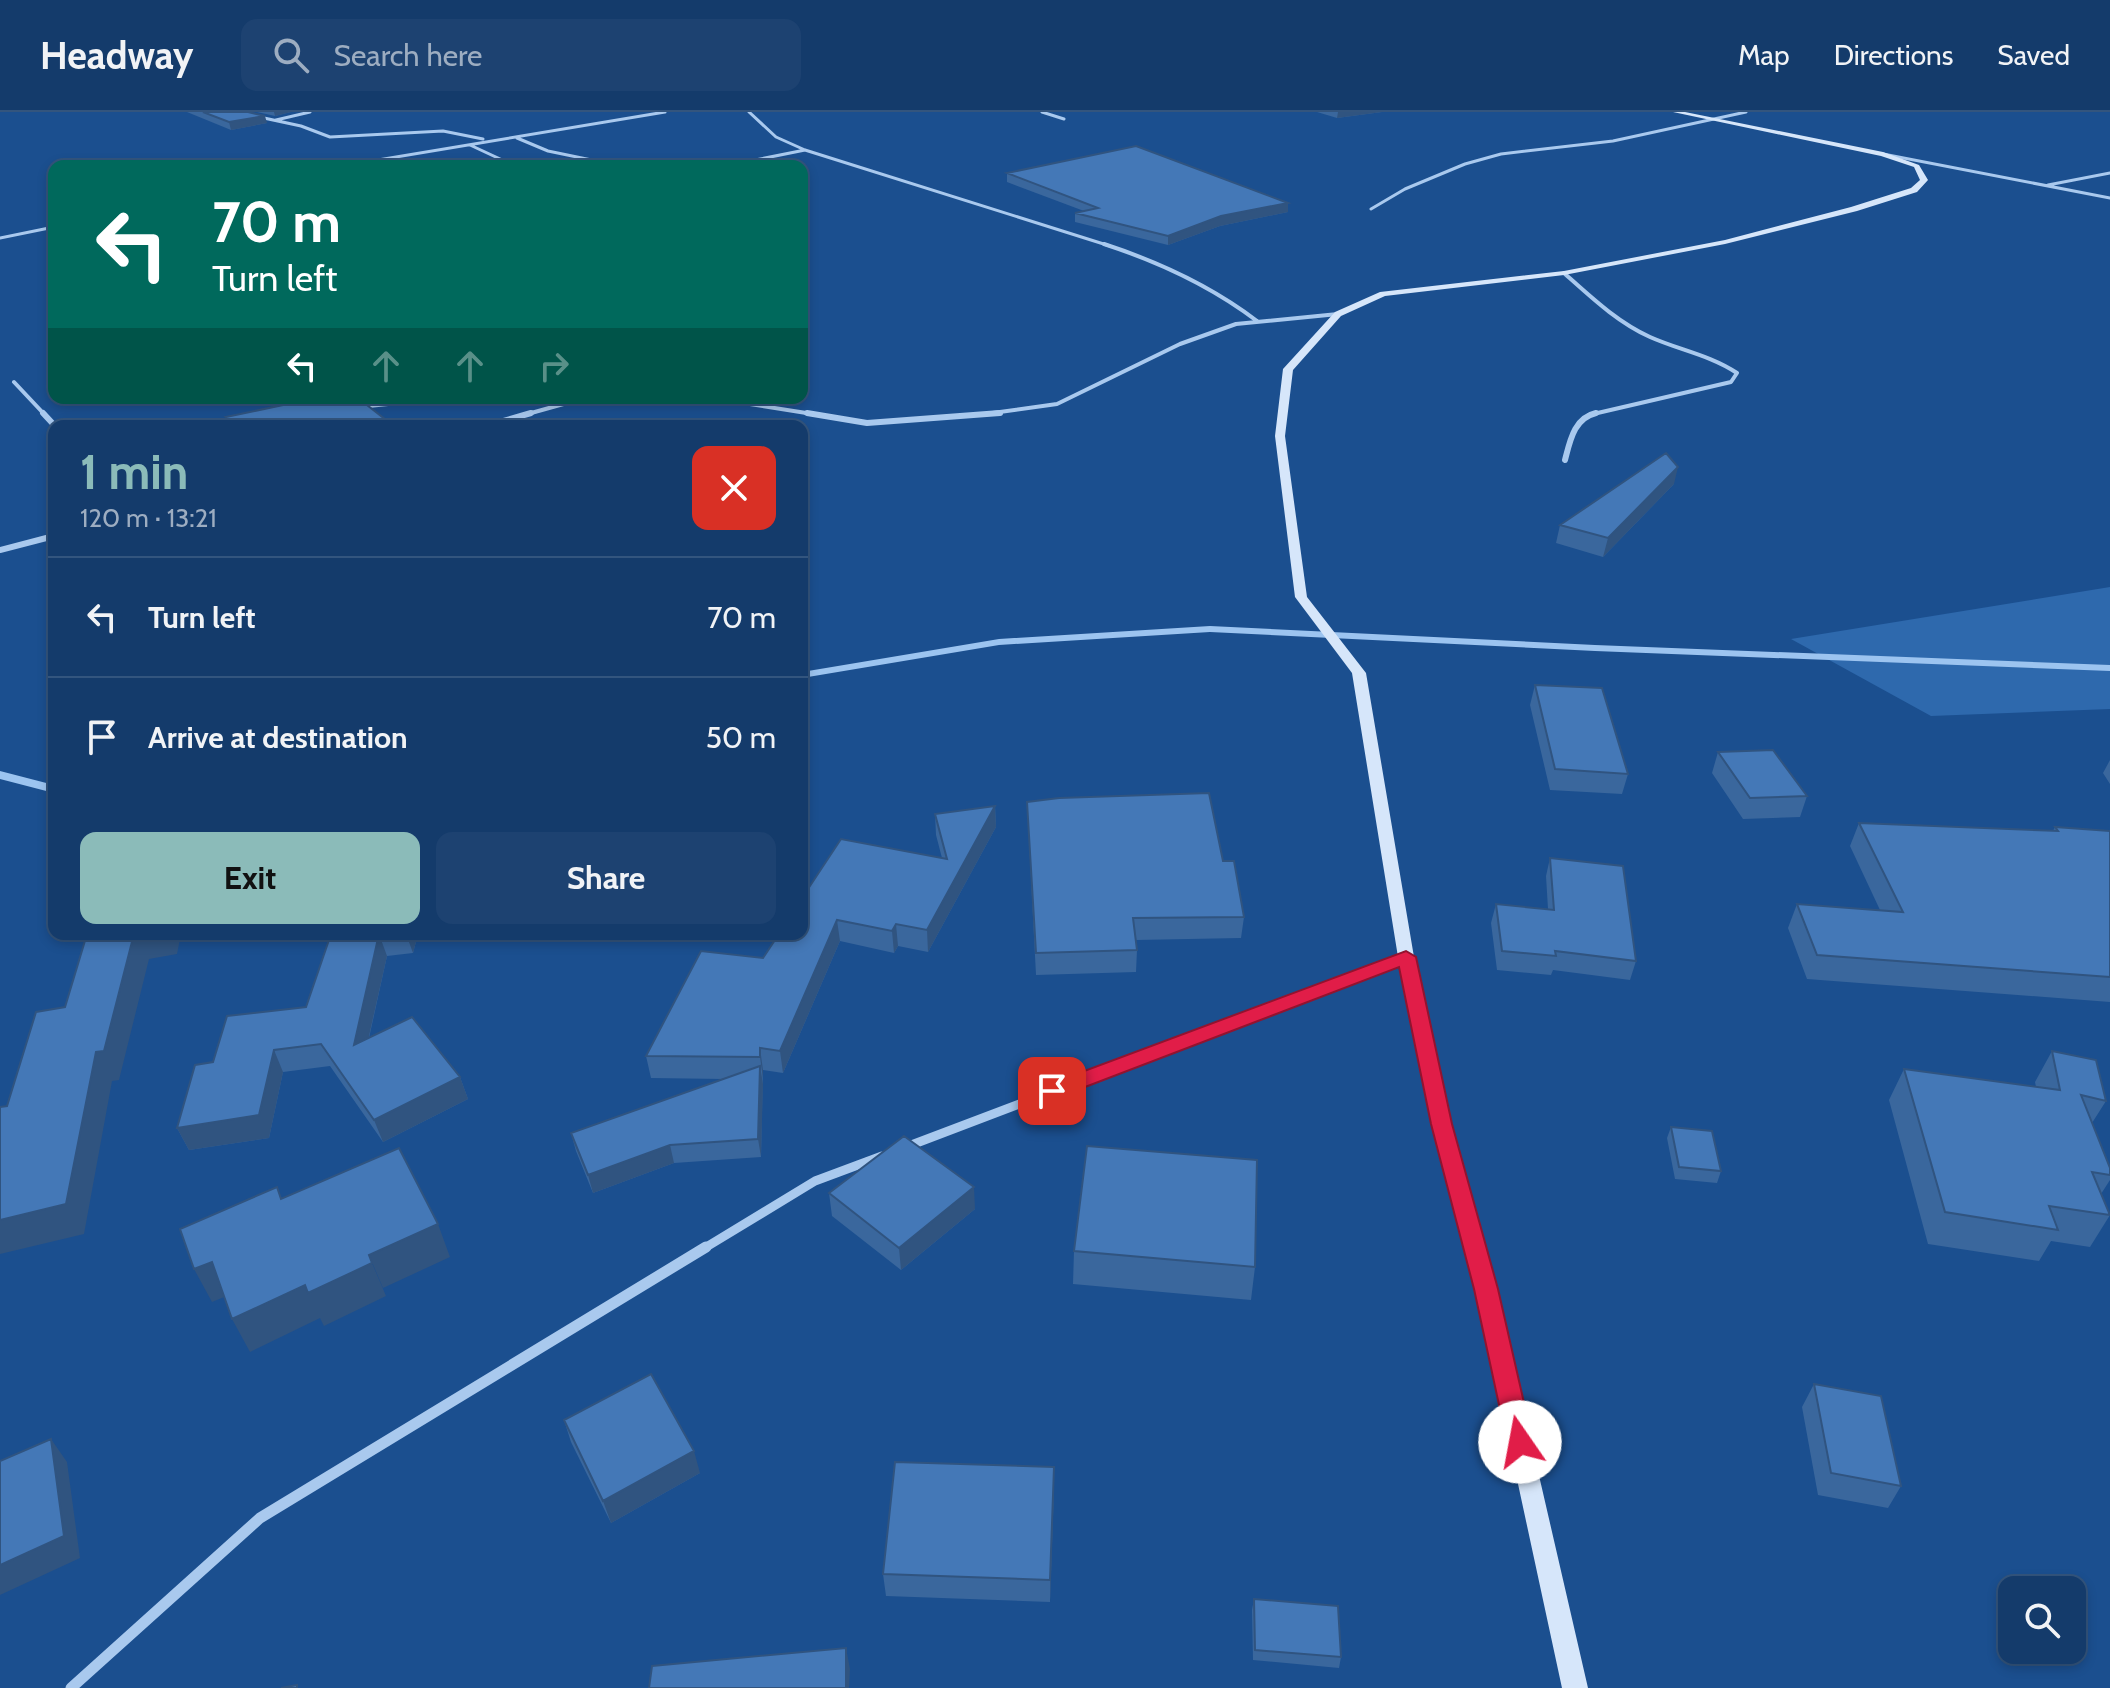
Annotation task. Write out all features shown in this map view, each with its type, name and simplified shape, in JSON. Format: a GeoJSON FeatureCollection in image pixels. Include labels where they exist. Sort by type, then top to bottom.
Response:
{"type":"FeatureCollection","features":[{"type":"Feature","properties":{"kind":"main road"},"geometry":{"type":"LineString","coordinates":[[1575,1688],[1486,1289],[1441,1124],[1406,957],[1359,673],[1301,597],[1280,436],[1288,369],[1338,314],[1383,294],[1564,273],[1725,242],[1854,209],[1914,190],[1924,180],[1917,166],[1883,154],[1676,112]]}},
{"type":"Feature","properties":{"kind":"street"},"geometry":{"type":"LineString","coordinates":[[236,112],[330,137],[443,131],[465,138],[496,140]]}},
{"type":"Feature","properties":{"kind":"street"},"geometry":{"type":"LineString","coordinates":[[275,120],[310,112]]}},
{"type":"Feature","properties":{"kind":"street"},"geometry":{"type":"LineString","coordinates":[[379,160],[665,112]]}},
{"type":"Feature","properties":{"kind":"street"},"geometry":{"type":"LineString","coordinates":[[749,112],[776,137],[805,150],[1135,254],[1224,295],[1257,321]]}},
{"type":"Feature","properties":{"kind":"street"},"geometry":{"type":"LineString","coordinates":[[1042,112],[1064,119]]}},
{"type":"Feature","properties":{"kind":"street"},"geometry":{"type":"LineString","coordinates":[[1371,209],[1405,189],[1465,164],[1501,154],[1613,141],[1746,112]]}},
{"type":"Feature","properties":{"kind":"street"},"geometry":{"type":"LineString","coordinates":[[516,137],[548,151],[592,160]]}},
{"type":"Feature","properties":{"kind":"street"},"geometry":{"type":"LineString","coordinates":[[470,145],[502,160]]}},
{"type":"Feature","properties":{"kind":"street"},"geometry":{"type":"LineString","coordinates":[[755,160],[805,150]]}},
{"type":"Feature","properties":{"kind":"street"},"geometry":{"type":"LineString","coordinates":[[1883,154],[2110,198]]}},
{"type":"Feature","properties":{"kind":"street"},"geometry":{"type":"LineString","coordinates":[[2044,186],[2110,173]]}},
{"type":"Feature","properties":{"kind":"street"},"geometry":{"type":"LineString","coordinates":[[0,238],[48,228]]}},
{"type":"Feature","properties":{"kind":"street"},"geometry":{"type":"LineString","coordinates":[[1564,273],[1599,304],[1648,336],[1722,363],[1737,373],[1731,382],[1589,415],[1572,432],[1565,460]]}},
{"type":"Feature","properties":{"kind":"street"},"geometry":{"type":"LineString","coordinates":[[749,404],[867,423],[996,414],[1057,404],[1180,344],[1236,324],[1338,314]]}},
{"type":"Feature","properties":{"kind":"street"},"geometry":{"type":"LineString","coordinates":[[14,382],[49,420]]}},
{"type":"Feature","properties":{"kind":"street"},"geometry":{"type":"LineString","coordinates":[[356,407],[386,404]]}},
{"type":"Feature","properties":{"kind":"street"},"geometry":{"type":"LineString","coordinates":[[507,420],[564,404]]}},
{"type":"Feature","properties":{"kind":"street"},"geometry":{"type":"LineString","coordinates":[[0,550],[48,538]]}},
{"type":"Feature","properties":{"kind":"street"},"geometry":{"type":"LineString","coordinates":[[71,1688],[260,1518],[815,1181],[1406,957]]}},
{"type":"Feature","properties":{"kind":"shaded area"},"geometry":{"type":"Polygon","coordinates":[[[2110,587],[2110,709],[1931,716],[1791,639],[2110,587]]]}},
{"type":"Feature","properties":{"kind":"building"},"geometry":{"type":"Polygon","coordinates":[[[203,112],[248,112],[265,116],[229,122],[203,112]]]}},
{"type":"Feature","properties":{"kind":"building"},"geometry":{"type":"Polygon","coordinates":[[[1136,146],[1288,203],[1221,216],[1168,236],[1075,213],[1098,208],[1007,173],[1136,146]]]}},
{"type":"Feature","properties":{"kind":"building"},"geometry":{"type":"Polygon","coordinates":[[[288,404],[366,404],[386,420],[231,420],[226,417],[288,404]]]}},
{"type":"Feature","properties":{"kind":"building"},"geometry":{"type":"Polygon","coordinates":[[[1666,453],[1678,467],[1608,538],[1560,525],[1666,453]]]}},
{"type":"Feature","properties":{"kind":"building"},"geometry":{"type":"Polygon","coordinates":[[[1535,685],[1602,688],[1628,774],[1555,769],[1535,685]]]}},
{"type":"Feature","properties":{"kind":"building"},"geometry":{"type":"Polygon","coordinates":[[[1773,750],[1807,796],[1750,798],[1718,752],[1773,750]]]}},
{"type":"Feature","properties":{"kind":"building"},"geometry":{"type":"Polygon","coordinates":[[[1209,793],[1223,861],[1234,861],[1244,917],[1133,918],[1137,950],[1036,953],[1027,802],[1059,798],[1209,793]]]}},
{"type":"Feature","properties":{"kind":"building"},"geometry":{"type":"Polygon","coordinates":[[[995,806],[927,930],[896,924],[892,931],[837,920],[780,1051],[760,1048],[760,1057],[646,1056],[701,951],[763,958],[775,940],[808,940],[808,889],[841,839],[947,859],[935,814],[995,806]]]}},
{"type":"Feature","properties":{"kind":"building"},"geometry":{"type":"Polygon","coordinates":[[[1859,823],[2110,831],[2110,977],[1817,955],[1797,904],[1903,912],[1859,823]]]}},
{"type":"Feature","properties":{"kind":"building"},"geometry":{"type":"Polygon","coordinates":[[[1550,858],[1623,866],[1636,961],[1555,951],[1556,956],[1502,951],[1496,904],[1554,910],[1550,858]]]}},
{"type":"Feature","properties":{"kind":"building"},"geometry":{"type":"Polygon","coordinates":[[[85,940],[132,940],[104,1051],[96,1052],[66,1204],[0,1220],[0,1107],[7,1106],[36,1012],[65,1007],[85,940]]]}},
{"type":"Feature","properties":{"kind":"building"},"geometry":{"type":"Polygon","coordinates":[[[329,940],[378,940],[354,1045],[412,1017],[460,1077],[374,1120],[321,1044],[274,1050],[259,1115],[177,1128],[195,1065],[213,1062],[227,1016],[306,1007],[329,940]]]}},
{"type":"Feature","properties":{"kind":"building"},"geometry":{"type":"Polygon","coordinates":[[[2052,1051],[2096,1060],[2106,1101],[2081,1095],[2110,1168],[2110,1175],[2092,1172],[2110,1215],[2049,1206],[2058,1230],[1945,1212],[1904,1069],[2060,1090],[2052,1051]]]}},
{"type":"Feature","properties":{"kind":"building"},"geometry":{"type":"Polygon","coordinates":[[[760,1066],[758,1139],[670,1145],[588,1175],[571,1133],[760,1066]]]}},
{"type":"Feature","properties":{"kind":"building"},"geometry":{"type":"Polygon","coordinates":[[[1671,1127],[1712,1131],[1721,1171],[1679,1167],[1671,1127]]]}},
{"type":"Feature","properties":{"kind":"building"},"geometry":{"type":"Polygon","coordinates":[[[904,1136],[974,1187],[899,1248],[829,1193],[904,1136]]]}},
{"type":"Feature","properties":{"kind":"building"},"geometry":{"type":"Polygon","coordinates":[[[1087,1146],[1257,1160],[1255,1267],[1074,1251],[1087,1146]]]}},
{"type":"Feature","properties":{"kind":"building"},"geometry":{"type":"Polygon","coordinates":[[[399,1148],[438,1224],[369,1255],[372,1263],[308,1293],[305,1285],[232,1319],[212,1262],[194,1269],[180,1229],[277,1187],[281,1199],[399,1148]]]}},
{"type":"Feature","properties":{"kind":"building"},"geometry":{"type":"Polygon","coordinates":[[[651,1374],[694,1451],[603,1501],[564,1420],[651,1374]]]}},
{"type":"Feature","properties":{"kind":"building"},"geometry":{"type":"Polygon","coordinates":[[[1814,1384],[1881,1396],[1901,1486],[1831,1473],[1814,1384]]]}},
{"type":"Feature","properties":{"kind":"building"},"geometry":{"type":"Polygon","coordinates":[[[51,1439],[64,1536],[0,1565],[0,1461],[51,1439]]]}},
{"type":"Feature","properties":{"kind":"building"},"geometry":{"type":"Polygon","coordinates":[[[895,1462],[1054,1467],[1050,1580],[883,1574],[895,1462]]]}},
{"type":"Feature","properties":{"kind":"building"},"geometry":{"type":"Polygon","coordinates":[[[1254,1599],[1338,1606],[1341,1657],[1255,1650],[1254,1599]]]}},
{"type":"Feature","properties":{"kind":"building"},"geometry":{"type":"Polygon","coordinates":[[[846,1648],[846,1688],[649,1688],[652,1666],[846,1648]]]}},
{"type":"Feature","properties":{"kind":"waterway"},"geometry":{"type":"LineString","coordinates":[[808,674],[999,642],[1210,629],[2110,668]]}},
{"type":"Feature","properties":{"kind":"waterway"},"geometry":{"type":"LineString","coordinates":[[0,775],[48,787]]}},
{"type":"Feature","properties":{"kind":"route"},"geometry":{"type":"LineString","coordinates":[[1052,1091],[1406,957],[1441,1124],[1486,1289],[1520,1442]]}}]}
